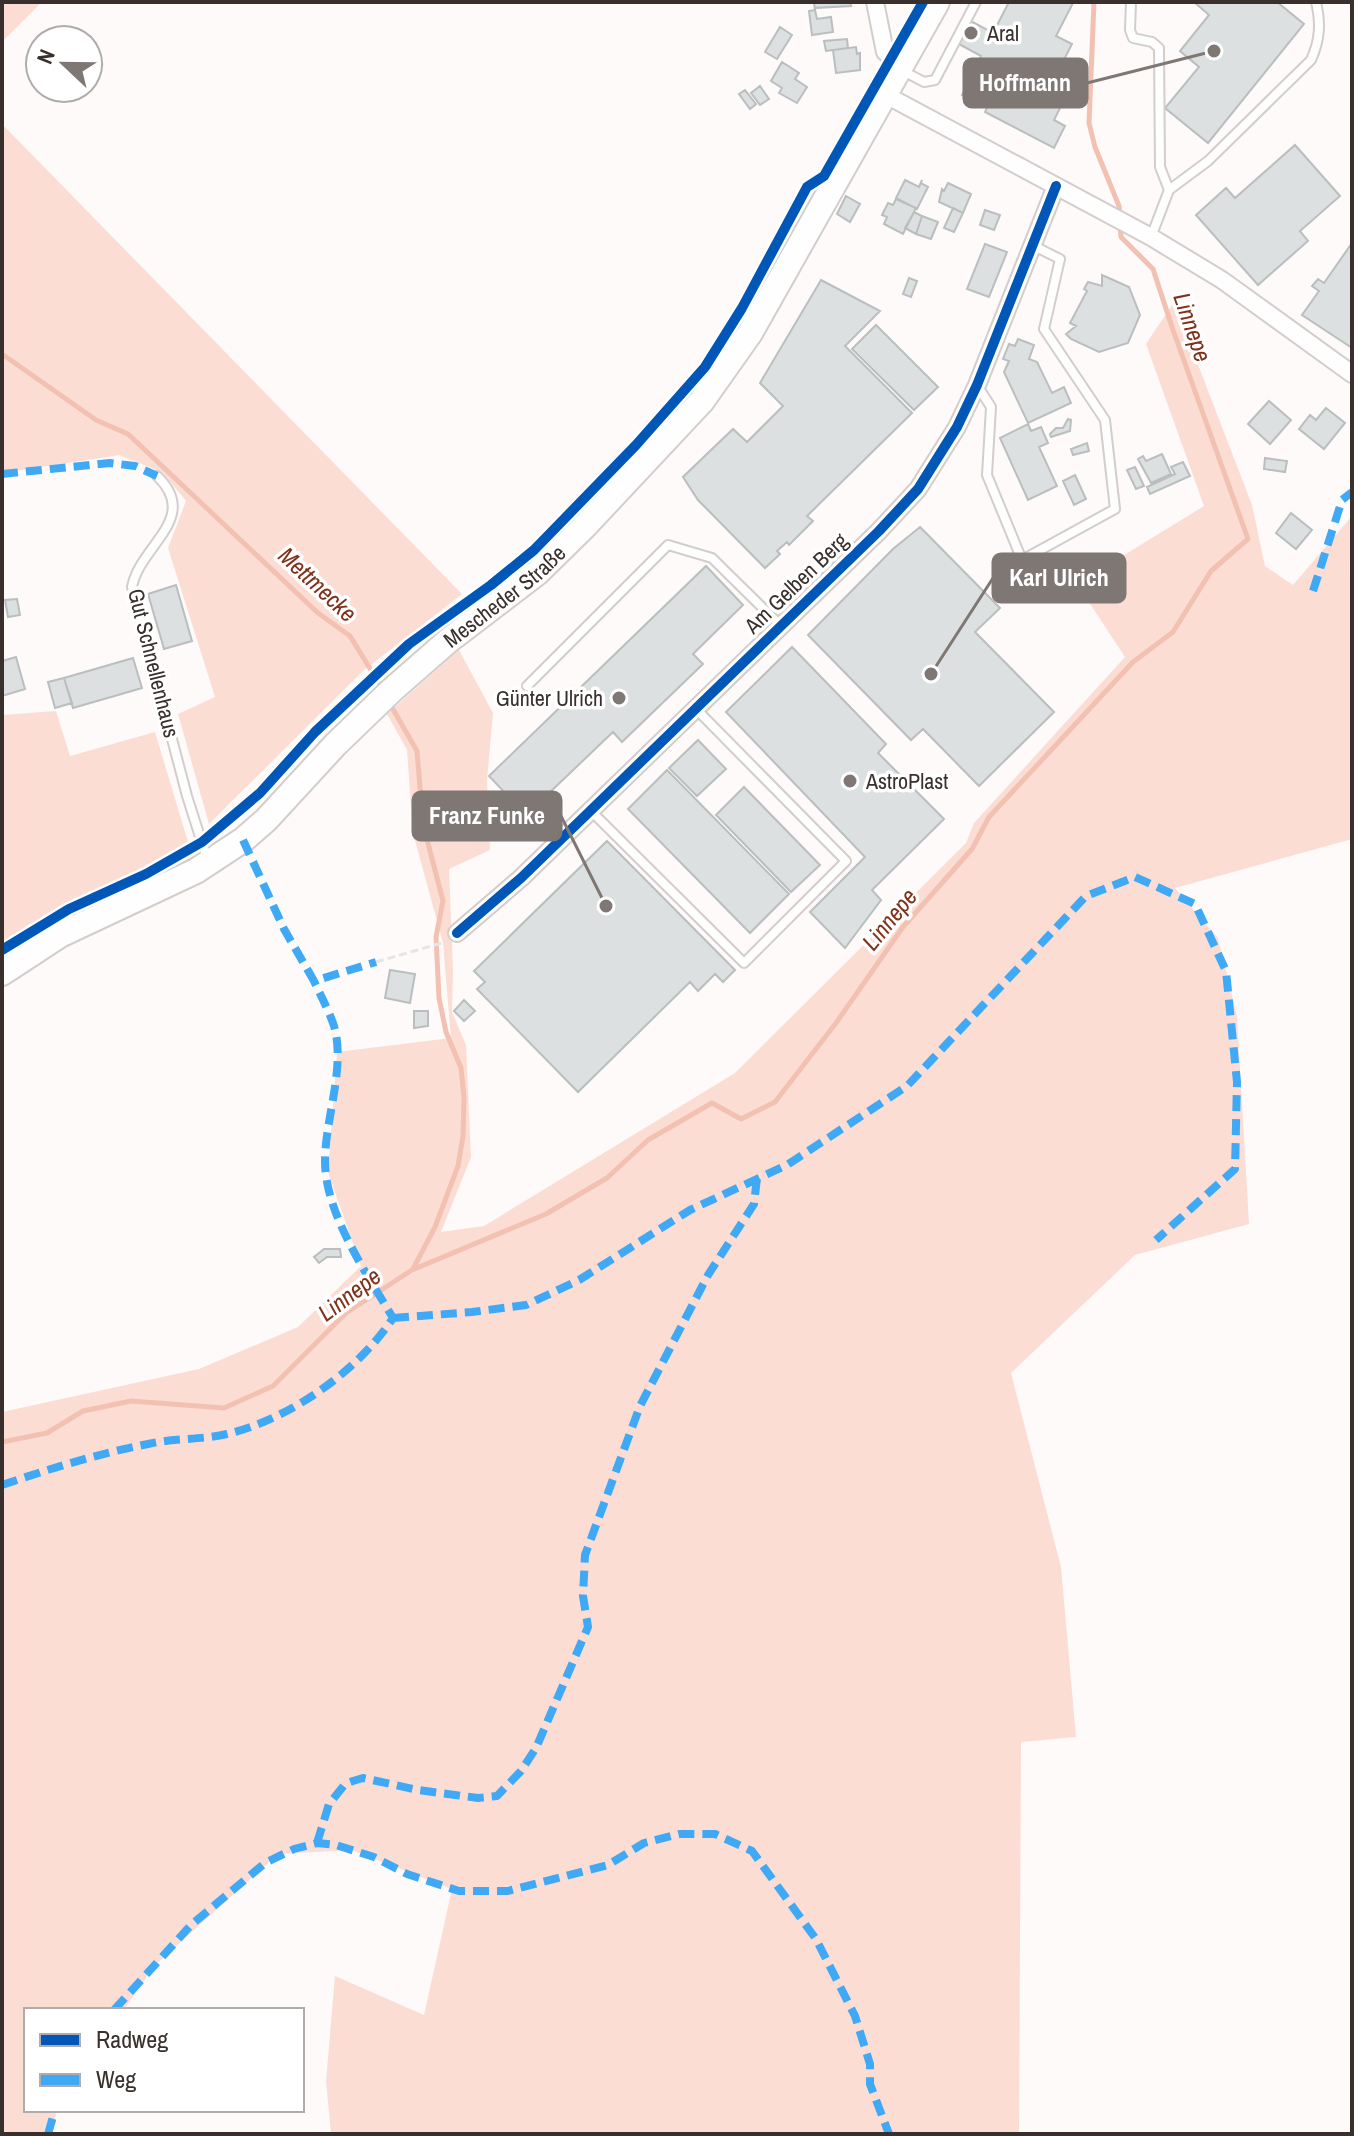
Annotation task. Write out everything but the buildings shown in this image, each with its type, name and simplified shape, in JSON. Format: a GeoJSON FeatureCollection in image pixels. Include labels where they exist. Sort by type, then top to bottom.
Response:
{"type":"FeatureCollection","features":[{"type":"Feature","properties":{"kind":"main road","name":"Mescheder Straße"},"geometry":{"type":"LineString","coordinates":[[2,973],[60,935],[208,864],[266,820],[385,697],[448,641],[537,573],[584,527],[702,401],[750,333],[937,2]]}},
{"type":"Feature","properties":{"kind":"street"},"geometry":{"type":"LineString","coordinates":[[875,2],[885,52],[900,67]]}},
{"type":"Feature","properties":{"kind":"street"},"geometry":{"type":"LineString","coordinates":[[884,94],[1146,234],[1222,280],[1352,374]]}},
{"type":"Feature","properties":{"kind":"street","name":"Am Gelben Berg"},"geometry":{"type":"LineString","coordinates":[[450,938],[521,878],[879,531],[918,489],[957,427],[977,385],[1056,186]]}},
{"type":"Feature","properties":{"kind":"lane"},"geometry":{"type":"LineString","coordinates":[[900,67],[924,82],[935,80],[976,2]]}},
{"type":"Feature","properties":{"kind":"lane"},"geometry":{"type":"LineString","coordinates":[[1131,2],[1130,30],[1133,38],[1152,42],[1159,48],[1160,167],[1169,190]]}},
{"type":"Feature","properties":{"kind":"lane"},"geometry":{"type":"LineString","coordinates":[[1146,234],[1169,190],[1208,161],[1311,60],[1319,42],[1320,19],[1316,2]]}},
{"type":"Feature","properties":{"kind":"lane"},"geometry":{"type":"LineString","coordinates":[[977,385],[991,407],[987,475],[1022,560],[1115,509],[1105,420],[1044,329],[1060,259],[1031,245]]}},
{"type":"Feature","properties":{"kind":"lane","name":"Gut Schnellenhaus"},"geometry":{"type":"LineString","coordinates":[[157,476],[171,491],[173,514],[163,533],[141,560],[132,587],[208,864]]}},
{"type":"Feature","properties":{"kind":"lane"},"geometry":{"type":"LineString","coordinates":[[527,686],[668,545],[712,558],[781,626]]}},
{"type":"Feature","properties":{"kind":"lane"},"geometry":{"type":"LineString","coordinates":[[590,811],[744,963],[846,861],[696,709]]}},
{"type":"Feature","properties":{"kind":"path"},"geometry":{"type":"LineString","coordinates":[[376,962],[416,952],[450,938]]}},
{"type":"Feature","properties":{"kind":"shaded area"},"geometry":{"type":"Polygon","coordinates":[[[2,2],[42,2],[2,42],[2,2]]]}},
{"type":"Feature","properties":{"kind":"shaded area"},"geometry":{"type":"Polygon","coordinates":[[[2,124],[462,594],[363,671],[209,824],[178,714],[215,697],[168,548],[186,501],[163,473],[120,455],[2,473],[2,124]]]}},
{"type":"Feature","properties":{"kind":"shaded area"},"geometry":{"type":"Polygon","coordinates":[[[1174,302],[1252,505],[1265,566],[1293,585],[1352,516],[1352,839],[1175,888],[1218,938],[1237,1016],[1249,1224],[1135,1255],[1011,1373],[1061,1567],[1076,1737],[1021,1742],[1019,2134],[331,2134],[326,2081],[335,1976],[424,2015],[452,1889],[351,1850],[278,1854],[153,1967],[125,2008],[24,2008],[24,2112],[56,2112],[51,2134],[2,2134],[2,1412],[199,1369],[298,1327],[361,1266],[328,1172],[337,1052],[451,1038],[443,943],[413,833],[407,750],[387,714],[459,650],[493,713],[487,780],[490,850],[449,869],[452,1012],[466,1045],[471,1157],[441,1232],[484,1226],[735,1073],[966,843],[974,823],[1125,657],[1077,584],[1204,506],[1146,344],[1174,302]]]}},
{"type":"Feature","properties":{"kind":"shaded area"},"geometry":{"type":"Polygon","coordinates":[[[56,711],[70,756],[155,732],[194,862],[2,961],[2,715],[56,711]]]}},
{"type":"Feature","properties":{"kind":"waterway","name":"Linnepe"},"geometry":{"type":"LineString","coordinates":[[1094,2],[1089,123],[1120,215]]}},
{"type":"Feature","properties":{"kind":"waterway","name":"Linnepe"},"geometry":{"type":"LineString","coordinates":[[2,1442],[47,1433],[83,1411],[131,1401],[224,1408],[273,1386],[346,1313],[412,1270],[546,1214],[607,1178],[648,1140],[712,1103],[741,1119],[775,1102],[836,1023],[903,927],[972,849],[989,817],[1133,662],[1173,632],[1211,571],[1248,539],[1153,269],[1121,237],[1120,225]]}},
{"type":"Feature","properties":{"kind":"waterway","name":"Mettmecke"},"geometry":{"type":"LineString","coordinates":[[2,354],[96,420],[128,434],[318,613],[350,636],[382,688]]}},
{"type":"Feature","properties":{"kind":"waterway","name":"Mettmecke"},"geometry":{"type":"LineString","coordinates":[[390,704],[417,751],[423,824],[443,901],[436,937],[439,998],[446,1032],[461,1068],[464,1098],[458,1166],[435,1227],[413,1269]]}},
{"type":"Feature","properties":{"kind":"marked path"},"geometry":{"type":"LineString","coordinates":[[2,474],[110,463],[135,466],[157,476]]}},
{"type":"Feature","properties":{"kind":"marked path"},"geometry":{"type":"LineString","coordinates":[[1313,591],[1342,500],[1352,492]]}},
{"type":"Feature","properties":{"kind":"marked path"},"geometry":{"type":"LineString","coordinates":[[243,840],[284,929],[314,981],[376,962]]}},
{"type":"Feature","properties":{"kind":"marked path"},"geometry":{"type":"LineString","coordinates":[[393,1318],[526,1305],[579,1280],[690,1210],[787,1165],[907,1086],[1086,896],[1135,877],[1195,904],[1226,971],[1237,1082],[1235,1169],[1156,1240]]}},
{"type":"Feature","properties":{"kind":"marked path"},"geometry":{"type":"LineString","coordinates":[[2,1485],[112,1452],[158,1442],[227,1434],[275,1417],[342,1374],[393,1318],[349,1243],[327,1181],[326,1145],[338,1058],[337,1042],[332,1020],[314,981]]}},
{"type":"Feature","properties":{"kind":"marked path"},"geometry":{"type":"LineString","coordinates":[[317,1843],[329,1804],[345,1784],[353,1781],[363,1778],[478,1798],[497,1796],[521,1771],[536,1748],[588,1627],[583,1596],[585,1555],[640,1406],[708,1275],[754,1204],[757,1178]]}},
{"type":"Feature","properties":{"kind":"marked path"},"geometry":{"type":"LineString","coordinates":[[116,2008],[191,1925],[265,1863],[294,1849],[317,1843],[336,1845],[459,1891],[508,1891],[608,1865],[644,1843],[679,1834],[715,1834],[752,1851],[816,1939],[855,2016],[870,2064],[870,2084],[889,2134]]}},
{"type":"Feature","properties":{"kind":"marked path"},"geometry":{"type":"LineString","coordinates":[[48,2134],[54,2112]]}},
{"type":"Feature","properties":{"kind":"cycle path"},"geometry":{"type":"LineString","coordinates":[[2,950],[69,909],[146,874],[202,842],[260,793],[315,732],[409,644],[534,550],[636,445],[705,367],[742,308],[807,187],[824,176],[923,2]]}},
{"type":"Feature","properties":{"kind":"cycle path"},"geometry":{"type":"LineString","coordinates":[[457,933],[521,878],[879,531],[918,489],[957,427],[977,385],[1056,186]]}},
{"type":"Feature","properties":{"kind":"place","name":"Aral"},"geometry":{"type":"Point","coordinates":[971,33]}},
{"type":"Feature","properties":{"kind":"place","name":"Hoffmann"},"geometry":{"type":"Point","coordinates":[1214,51]}},
{"type":"Feature","properties":{"kind":"place","name":"Karl Ulrich"},"geometry":{"type":"Point","coordinates":[931,674]}},
{"type":"Feature","properties":{"kind":"place","name":"Günter Ulrich"},"geometry":{"type":"Point","coordinates":[619,698]}},
{"type":"Feature","properties":{"kind":"place","name":"AstroPlast"},"geometry":{"type":"Point","coordinates":[850,781]}},
{"type":"Feature","properties":{"kind":"place","name":"Franz Funke"},"geometry":{"type":"Point","coordinates":[606,906]}}]}
